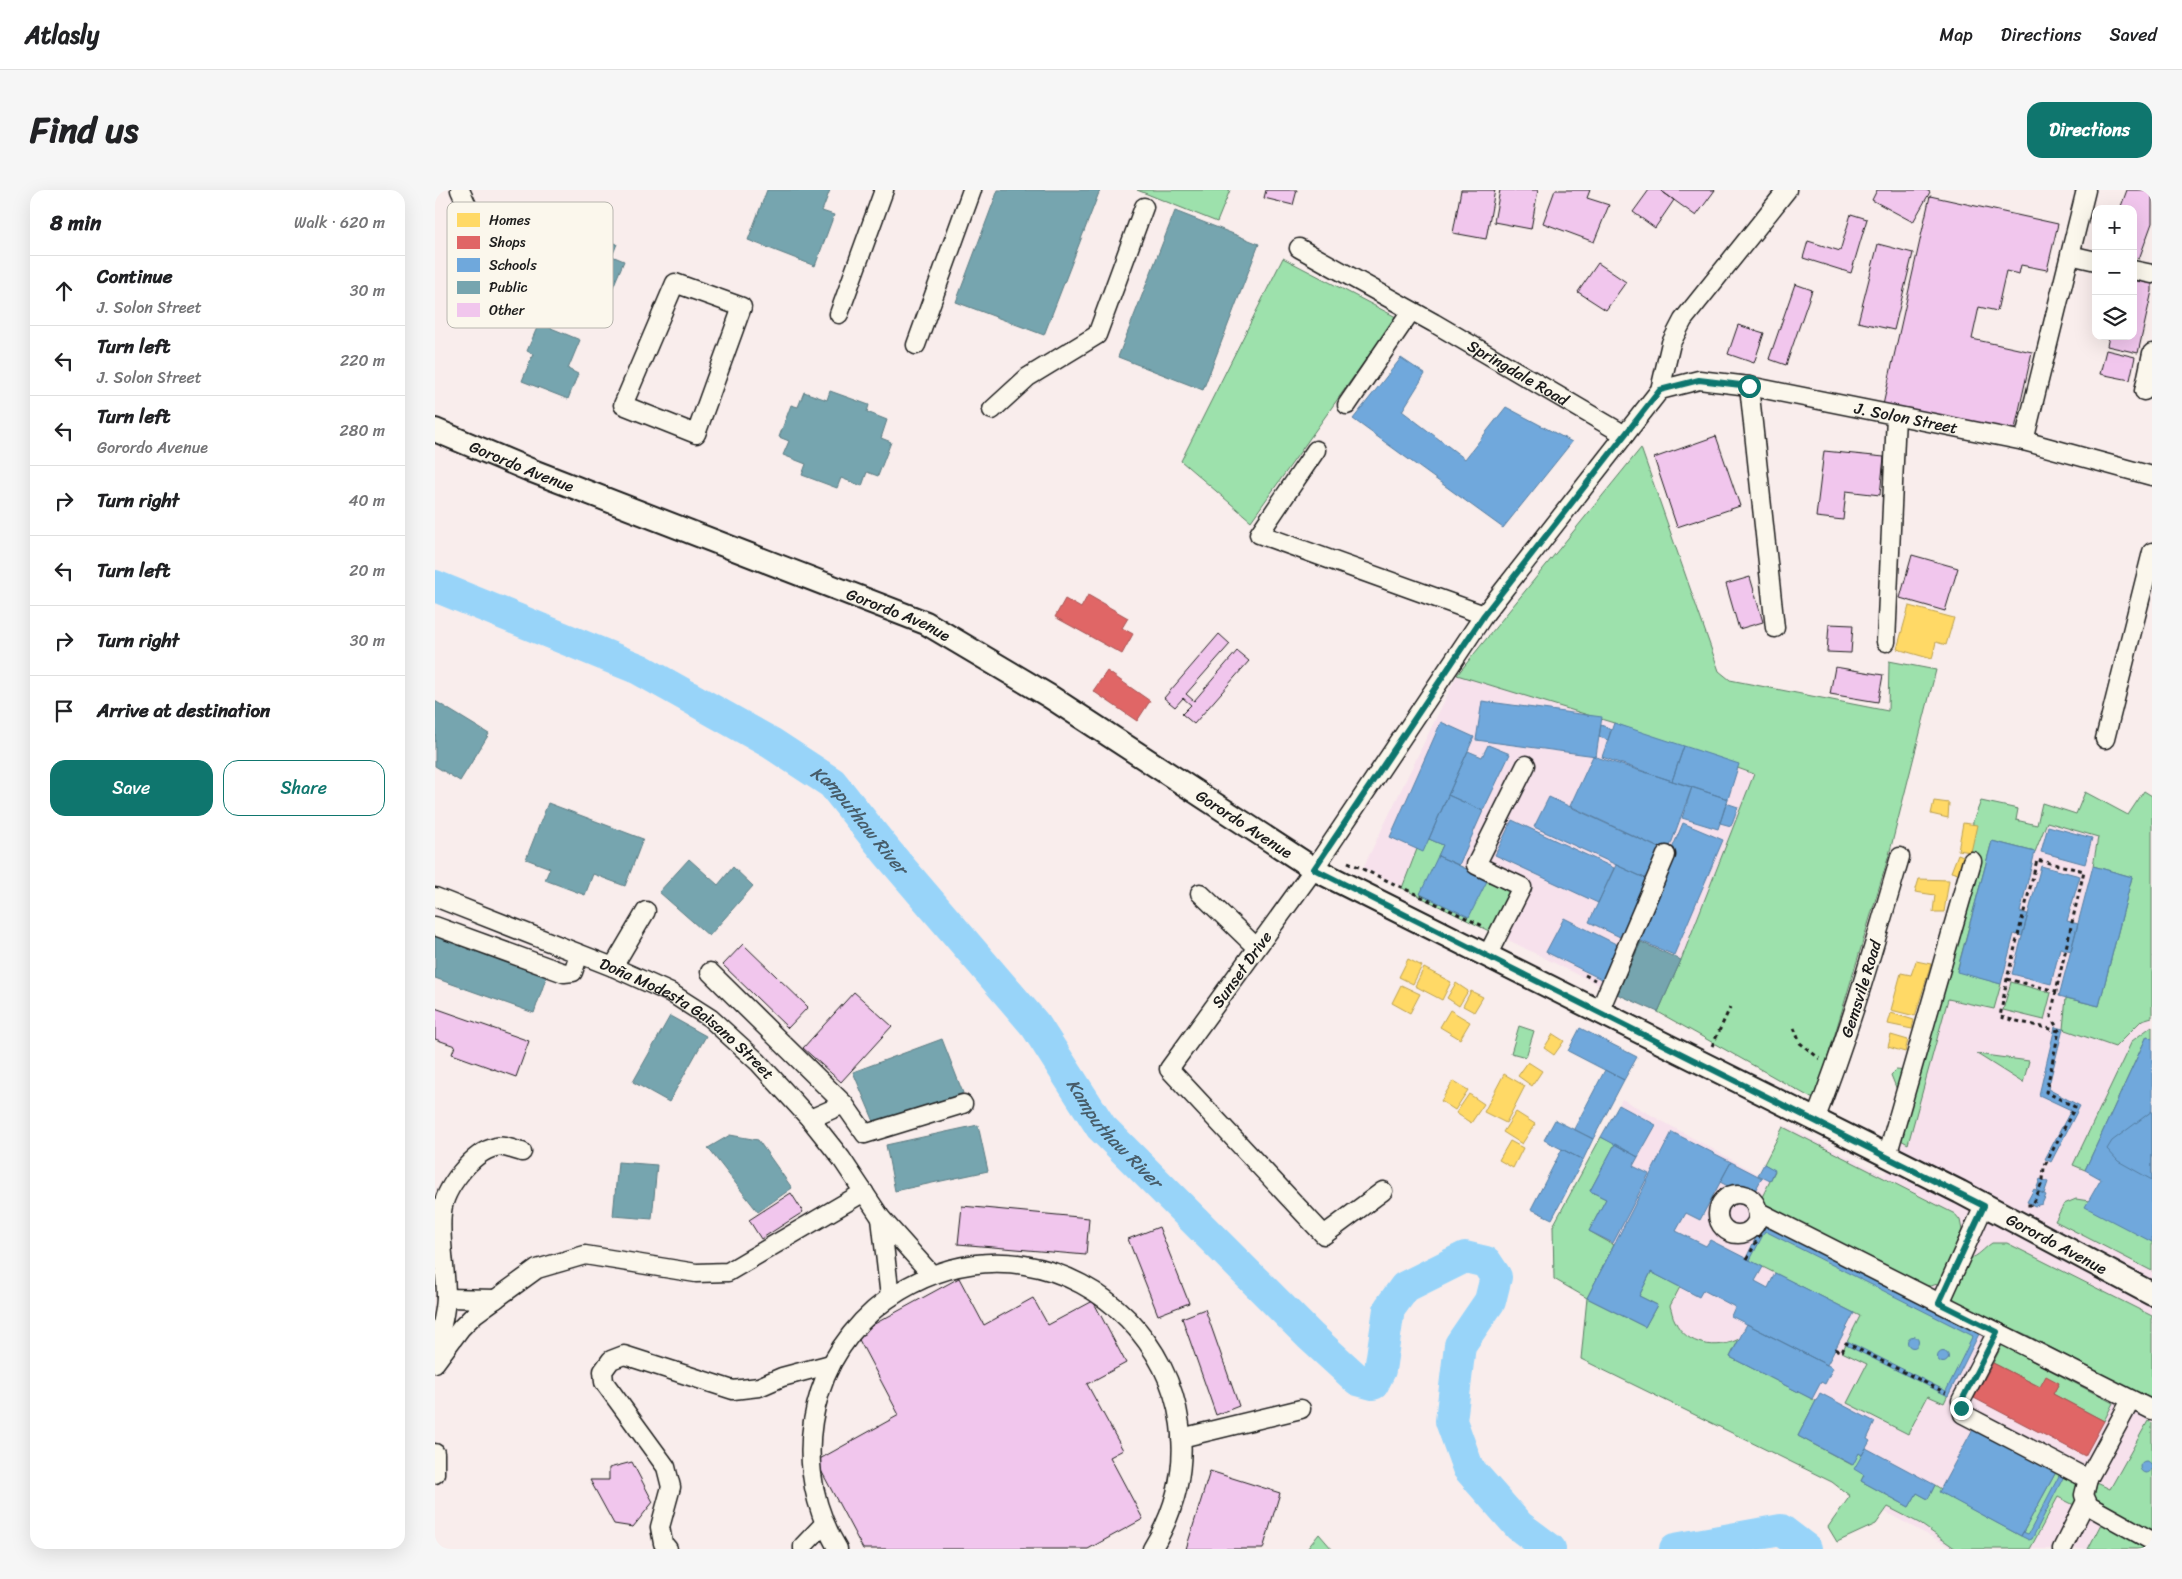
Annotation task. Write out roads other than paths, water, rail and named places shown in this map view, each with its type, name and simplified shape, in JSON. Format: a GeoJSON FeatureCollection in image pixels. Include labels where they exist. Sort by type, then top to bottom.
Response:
{"type":"FeatureCollection","features":[{"type":"Feature","properties":{"kind":"main road","name":"Gorordo Avenue"},"geometry":{"type":"LineString","coordinates":[[435,430],[539,474],[926,623],[1319,860],[1487,956],[1887,1156],[2152,1294]]}},
{"type":"Feature","properties":{"kind":"street"},"geometry":{"type":"LineString","coordinates":[[460,190],[465,202]]}},
{"type":"Feature","properties":{"kind":"street"},"geometry":{"type":"LineString","coordinates":[[839,314],[884,190]]}},
{"type":"Feature","properties":{"kind":"street"},"geometry":{"type":"LineString","coordinates":[[916,345],[972,190]]}},
{"type":"Feature","properties":{"kind":"street"},"geometry":{"type":"LineString","coordinates":[[1319,860],[1484,615],[1660,390],[1671,343],[1683,320],[1787,190]]}},
{"type":"Feature","properties":{"kind":"street"},"geometry":{"type":"LineString","coordinates":[[2024,441],[2086,190]]}},
{"type":"Feature","properties":{"kind":"street"},"geometry":{"type":"LineString","coordinates":[[991,410],[1028,377],[1097,335],[1144,207]]}},
{"type":"Feature","properties":{"kind":"street","name":"Springdale Road"},"geometry":{"type":"LineString","coordinates":[[1299,248],[1625,435]]}},
{"type":"Feature","properties":{"kind":"street"},"geometry":{"type":"LineString","coordinates":[[2070,255],[2092,260]]}},
{"type":"Feature","properties":{"kind":"street"},"geometry":{"type":"LineString","coordinates":[[2137,271],[2152,274]]}},
{"type":"Feature","properties":{"kind":"street"},"geometry":{"type":"LineString","coordinates":[[675,283],[742,307],[696,434],[623,405],[675,283]]}},
{"type":"Feature","properties":{"kind":"street"},"geometry":{"type":"LineString","coordinates":[[1347,405],[1411,311]]}},
{"type":"Feature","properties":{"kind":"street"},"geometry":{"type":"LineString","coordinates":[[2144,390],[2152,353]]}},
{"type":"Feature","properties":{"kind":"street","name":"J. Solon Street"},"geometry":{"type":"LineString","coordinates":[[1660,390],[1699,380],[1749,386],[2024,441],[2152,476]]}},
{"type":"Feature","properties":{"kind":"street"},"geometry":{"type":"LineString","coordinates":[[1749,386],[1775,628]]}},
{"type":"Feature","properties":{"kind":"street"},"geometry":{"type":"LineString","coordinates":[[1886,642],[1896,416]]}},
{"type":"Feature","properties":{"kind":"street"},"geometry":{"type":"LineString","coordinates":[[1315,450],[1259,534],[1484,615]]}},
{"type":"Feature","properties":{"kind":"street"},"geometry":{"type":"LineString","coordinates":[[2105,739],[2152,552]]}},
{"type":"Feature","properties":{"kind":"street"},"geometry":{"type":"LineString","coordinates":[[1487,956],[1522,887],[1476,865],[1526,765]]}},
{"type":"Feature","properties":{"kind":"street"},"geometry":{"type":"LineString","coordinates":[[1599,1012],[1666,855]]}},
{"type":"Feature","properties":{"kind":"street","name":"Gemsvile Road"},"geometry":{"type":"LineString","coordinates":[[1815,1120],[1835,1070],[1900,857]]}},
{"type":"Feature","properties":{"kind":"street","name":"Sunset Drive"},"geometry":{"type":"LineString","coordinates":[[1319,860],[1169,1069],[1324,1235],[1383,1191]]}},
{"type":"Feature","properties":{"kind":"street"},"geometry":{"type":"LineString","coordinates":[[1887,1156],[1971,861]]}},
{"type":"Feature","properties":{"kind":"street"},"geometry":{"type":"LineString","coordinates":[[1200,893],[1256,947]]}},
{"type":"Feature","properties":{"kind":"street","name":"Doña Modesta Gaisano Street"},"geometry":{"type":"LineString","coordinates":[[435,897],[613,967],[671,993],[711,1018],[758,1062],[810,1119],[881,1218],[932,1275]]}},
{"type":"Feature","properties":{"kind":"street"},"geometry":{"type":"LineString","coordinates":[[613,967],[646,911]]}},
{"type":"Feature","properties":{"kind":"street"},"geometry":{"type":"LineString","coordinates":[[435,926],[564,973],[573,972],[579,954]]}},
{"type":"Feature","properties":{"kind":"street"},"geometry":{"type":"LineString","coordinates":[[710,972],[845,1104],[865,1134],[963,1104]]}},
{"type":"Feature","properties":{"kind":"street"},"geometry":{"type":"LineString","coordinates":[[810,1119],[845,1104]]}},
{"type":"Feature","properties":{"kind":"street"},"geometry":{"type":"LineString","coordinates":[[435,1353],[446,1298],[442,1247],[442,1210],[453,1184],[469,1162],[485,1150],[497,1146],[522,1152]]}},
{"type":"Feature","properties":{"kind":"street"},"geometry":{"type":"LineString","coordinates":[[435,1363],[461,1328],[475,1314],[537,1269],[585,1255],[696,1273],[728,1272],[864,1192]]}},
{"type":"Feature","properties":{"kind":"street"},"geometry":{"type":"LineString","coordinates":[[1939,1303],[1984,1206]]}},
{"type":"Feature","properties":{"kind":"street","name":"Doña Modesta Gaisano Street"},"geometry":{"type":"LineString","coordinates":[[881,1218],[890,1297]]}},
{"type":"Feature","properties":{"kind":"street"},"geometry":{"type":"LineString","coordinates":[[1760,1219],[1939,1303],[2152,1410]]}},
{"type":"Feature","properties":{"kind":"street"},"geometry":{"type":"LineString","coordinates":[[838,1549],[824,1524],[815,1495],[809,1451],[815,1406],[831,1364],[856,1327],[890,1297],[932,1275],[976,1265],[1021,1265],[1064,1276],[1103,1297],[1137,1327],[1162,1364],[1177,1406],[1181,1438],[1180,1473],[1176,1495],[1169,1516],[1152,1549]]}},
{"type":"Feature","properties":{"kind":"street"},"geometry":{"type":"LineString","coordinates":[[446,1298],[496,1300]]}},
{"type":"Feature","properties":{"kind":"street"},"geometry":{"type":"LineString","coordinates":[[1997,1332],[1961,1402],[1963,1414],[2089,1479]]}},
{"type":"Feature","properties":{"kind":"street"},"geometry":{"type":"LineString","coordinates":[[669,1549],[663,1543],[659,1527],[671,1487],[666,1467],[604,1382],[603,1371],[611,1360],[624,1355],[733,1390],[759,1386],[782,1377],[831,1364]]}},
{"type":"Feature","properties":{"kind":"street"},"geometry":{"type":"LineString","coordinates":[[2131,1400],[2089,1479],[2084,1495],[2086,1502],[2092,1509],[2152,1541]]}},
{"type":"Feature","properties":{"kind":"street"},"geometry":{"type":"LineString","coordinates":[[1181,1438],[1301,1409]]}},
{"type":"Feature","properties":{"kind":"street"},"geometry":{"type":"LineString","coordinates":[[435,1453],[435,1474]]}},
{"type":"Feature","properties":{"kind":"street"},"geometry":{"type":"LineString","coordinates":[[2062,1549],[2086,1502]]}},
{"type":"Feature","properties":{"kind":"street"},"geometry":{"type":"LineString","coordinates":[[803,1549],[803,1546],[824,1524]]}},
{"type":"Feature","properties":{"kind":"waterway","name":"Kamputhaw River"},"geometry":{"type":"LineString","coordinates":[[435,586],[639,669],[771,743],[832,783],[887,852],[1036,1026],[1101,1127],[1310,1336],[1358,1380],[1373,1384],[1380,1370],[1389,1309],[1405,1287],[1465,1257],[1486,1262],[1496,1277],[1490,1301],[1460,1345],[1451,1421],[1468,1468],[1519,1526],[1550,1549]]}},
{"type":"Feature","properties":{"kind":"waterway","name":"Kamputhaw River"},"geometry":{"type":"LineString","coordinates":[[1675,1549],[1781,1530],[1806,1549]]}}]}
